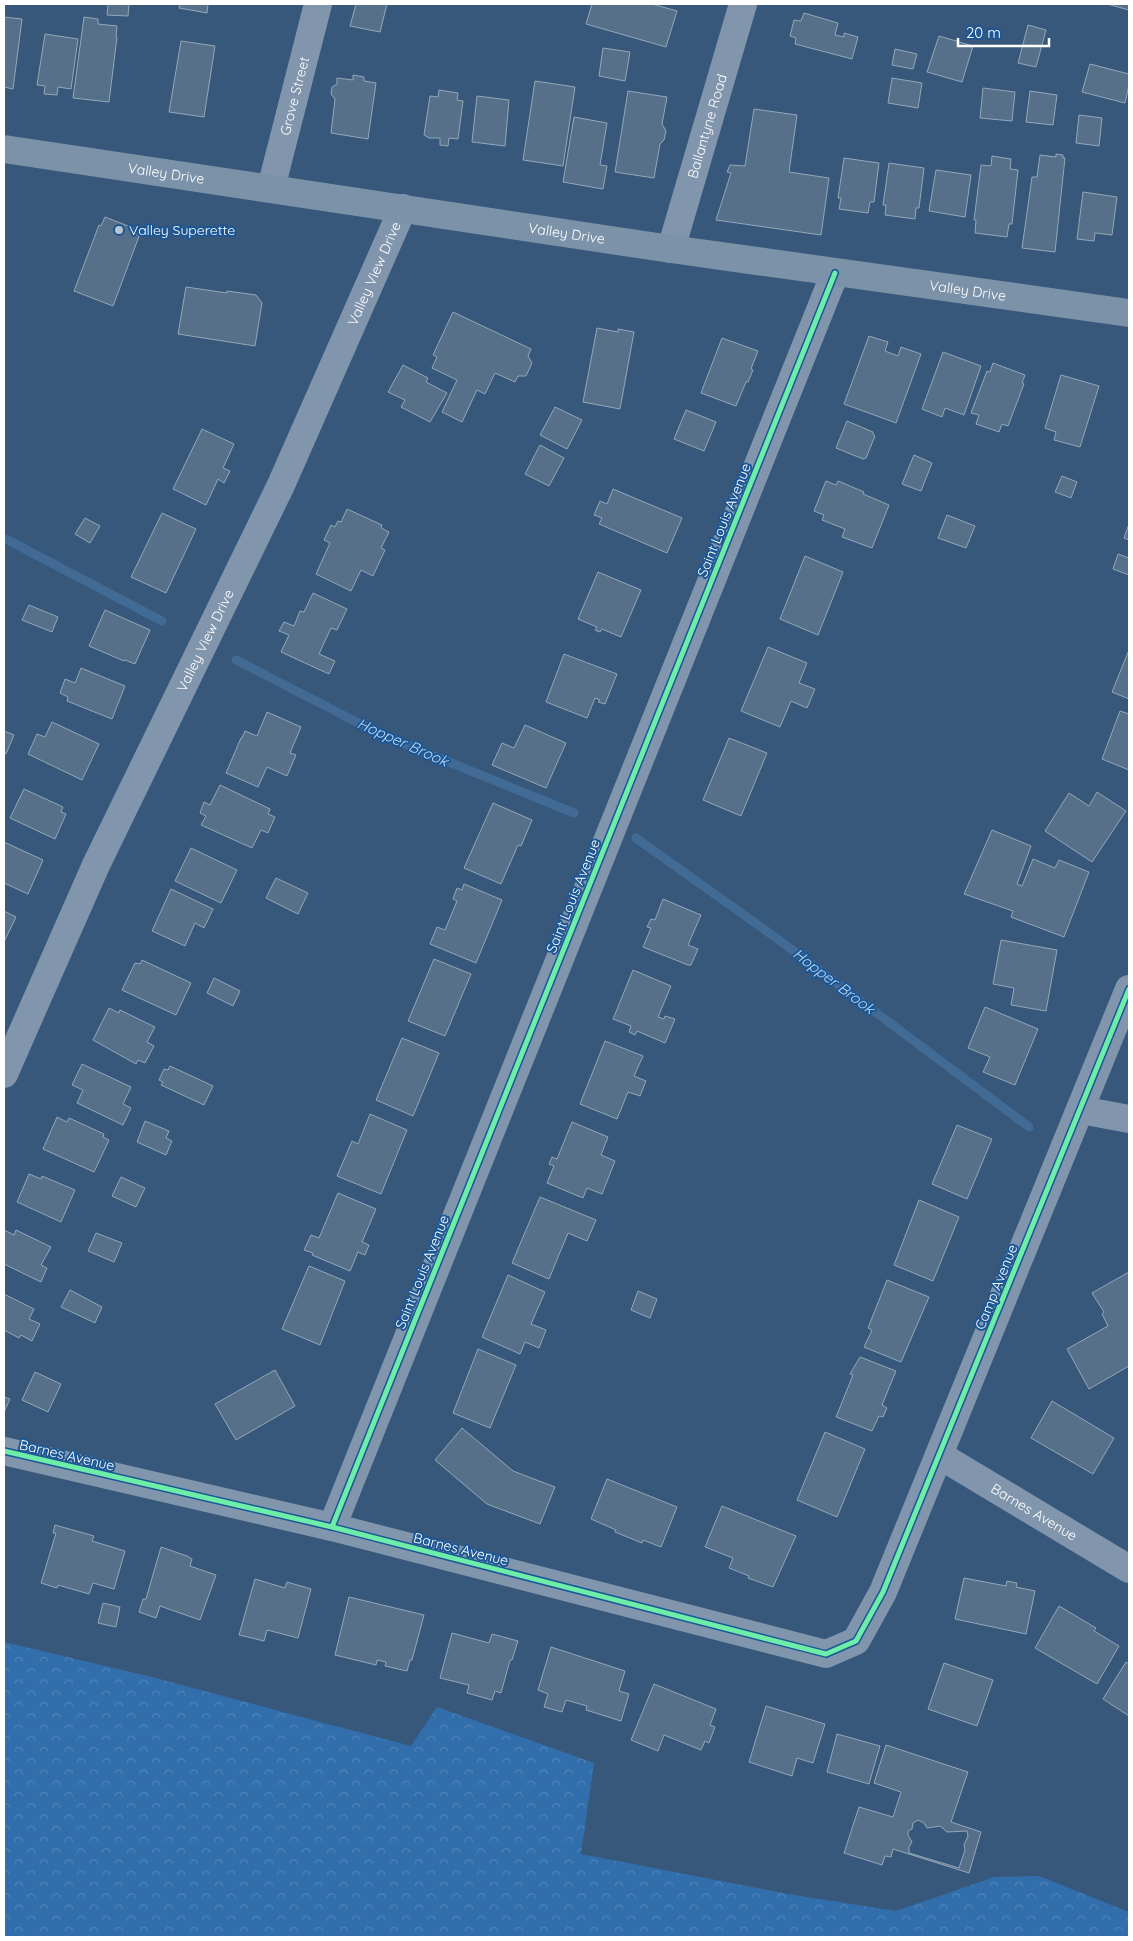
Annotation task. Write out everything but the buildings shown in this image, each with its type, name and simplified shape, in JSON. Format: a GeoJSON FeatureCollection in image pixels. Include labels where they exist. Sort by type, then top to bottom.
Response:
{"type":"FeatureCollection","features":[{"type":"Feature","properties":{"kind":"main road","name":"Valley Drive"},"geometry":{"type":"LineString","coordinates":[[4,149],[835,273],[1129,313]]}},
{"type":"Feature","properties":{"kind":"street","name":"Grove Street"},"geometry":{"type":"LineString","coordinates":[[271,188],[318,4]]}},
{"type":"Feature","properties":{"kind":"street","name":"Ballantyne Road"},"geometry":{"type":"LineString","coordinates":[[671,249],[743,4]]}},
{"type":"Feature","properties":{"kind":"street","name":"Valley View Drive"},"geometry":{"type":"LineString","coordinates":[[4,1074],[96,865],[280,485],[403,208]]}},
{"type":"Feature","properties":{"kind":"street","name":"Saint Louis Avenue"},"geometry":{"type":"LineString","coordinates":[[332,1527],[835,273]]}},
{"type":"Feature","properties":{"kind":"street","name":"Camp Avenue"},"geometry":{"type":"LineString","coordinates":[[883,1592],[1129,989]]}},
{"type":"Feature","properties":{"kind":"street"},"geometry":{"type":"LineString","coordinates":[[1081,1110],[1129,1119]]}},
{"type":"Feature","properties":{"kind":"street","name":"Barnes Avenue"},"geometry":{"type":"LineString","coordinates":[[4,1451],[332,1527],[826,1654],[856,1641],[883,1592]]}},
{"type":"Feature","properties":{"kind":"street","name":"Barnes Avenue"},"geometry":{"type":"LineString","coordinates":[[939,1455],[1129,1569]]}},
{"type":"Feature","properties":{"kind":"green space"},"geometry":{"type":"Polygon","coordinates":[[[4,1642],[152,1677],[411,1746],[437,1707],[594,1763],[581,1854],[788,1894],[896,1911],[994,1877],[1039,1876],[1129,1912],[1129,1937],[4,1937],[4,1642]]]}},
{"type":"Feature","properties":{"kind":"waterway","name":"Hopper Brook"},"geometry":{"type":"LineString","coordinates":[[4,538],[162,621]]}},
{"type":"Feature","properties":{"kind":"waterway","name":"Hopper Brook"},"geometry":{"type":"LineString","coordinates":[[236,660],[378,733],[574,813]]}},
{"type":"Feature","properties":{"kind":"waterway","name":"Hopper Brook"},"geometry":{"type":"LineString","coordinates":[[636,838],[779,940],[1029,1127]]}},
{"type":"Feature","properties":{"kind":"cycle path"},"geometry":{"type":"LineString","coordinates":[[332,1527],[835,273]]}},
{"type":"Feature","properties":{"kind":"cycle path"},"geometry":{"type":"LineString","coordinates":[[4,1451],[332,1527],[826,1654],[856,1641],[883,1592],[1129,989]]}},
{"type":"Feature","properties":{"kind":"place","name":"Valley Superette"},"geometry":{"type":"Point","coordinates":[119,230]}}]}
